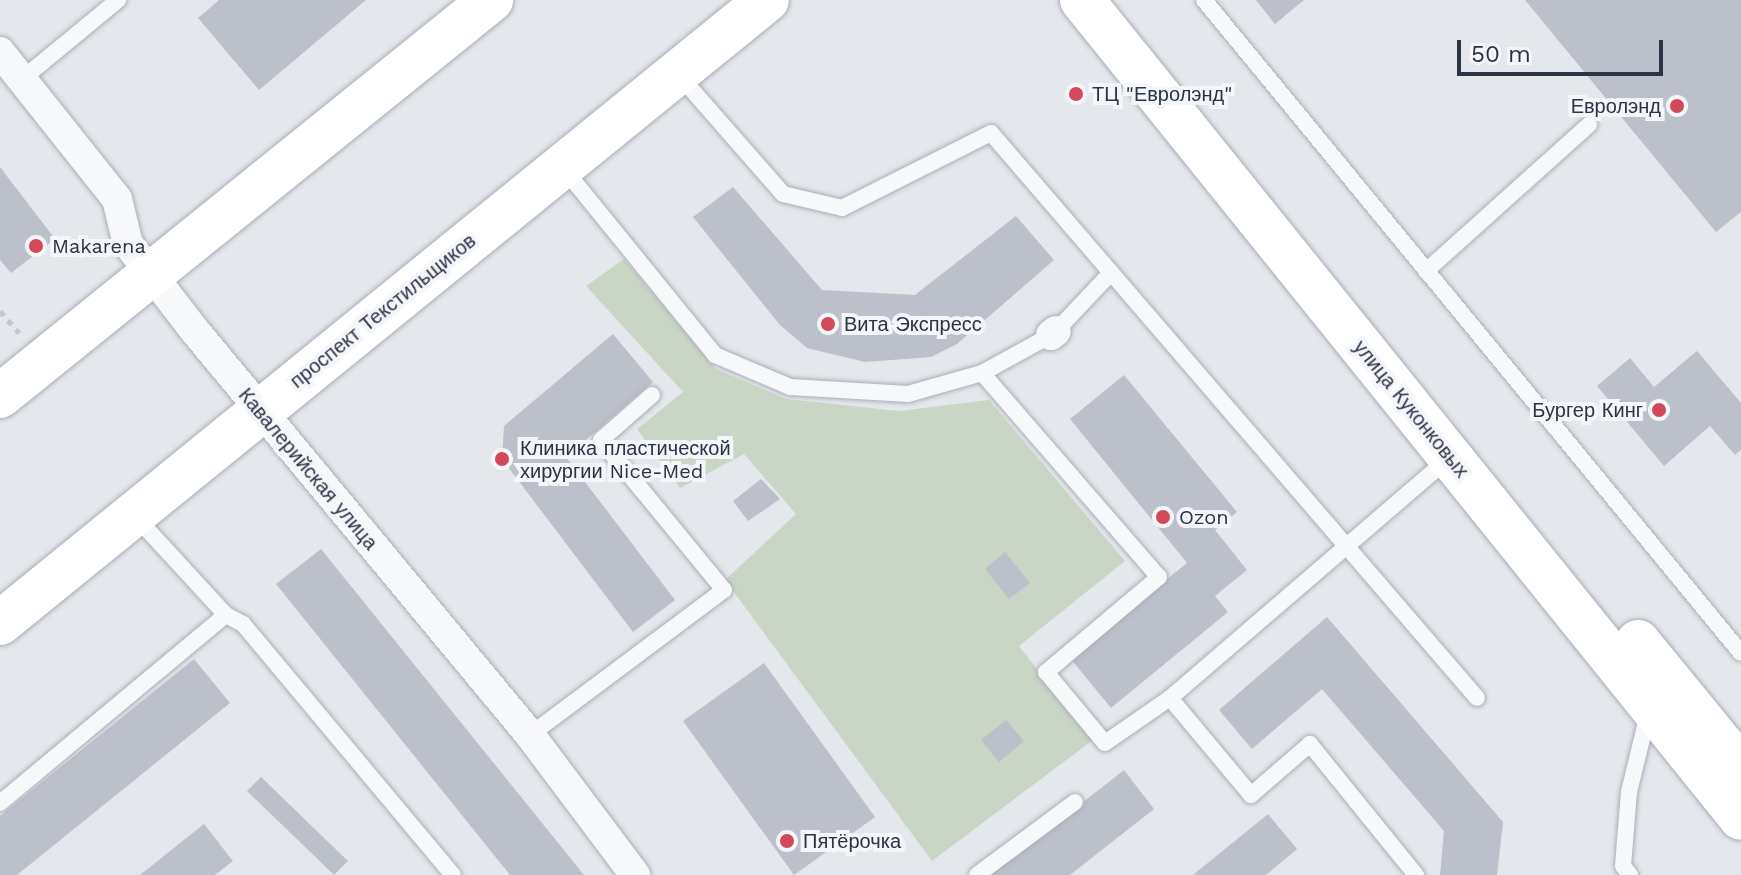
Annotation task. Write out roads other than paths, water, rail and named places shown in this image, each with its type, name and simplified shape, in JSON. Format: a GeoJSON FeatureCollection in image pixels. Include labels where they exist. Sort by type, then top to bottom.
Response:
{"type":"FeatureCollection","features":[{"type":"Feature","properties":{"kind":"main road"},"geometry":{"type":"LineString","coordinates":[[0,396],[491,0]]}},
{"type":"Feature","properties":{"kind":"main road","name":"проспект Текстильщиков"},"geometry":{"type":"LineString","coordinates":[[0,623],[767,0]]}},
{"type":"Feature","properties":{"kind":"main road","name":"улица Куконковых"},"geometry":{"type":"LineString","coordinates":[[1082,0],[1741,818]]}},
{"type":"Feature","properties":{"kind":"main road","name":"улица Куконковых"},"geometry":{"type":"LineString","coordinates":[[1117,0],[1741,768]]}},
{"type":"Feature","properties":{"kind":"street","name":"Кавалерийская улица"},"geometry":{"type":"LineString","coordinates":[[0,52],[117,199],[128,244],[151,274],[259,412],[530,735],[635,875]]}},
{"type":"Feature","properties":{"kind":"lane"},"geometry":{"type":"LineString","coordinates":[[21,80],[118,0]]}},
{"type":"Feature","properties":{"kind":"lane"},"geometry":{"type":"LineString","coordinates":[[1204,0],[1741,653]]}},
{"type":"Feature","properties":{"kind":"lane"},"geometry":{"type":"LineString","coordinates":[[677,73],[783,194],[842,208],[991,133],[1108,276],[1477,698]]}},
{"type":"Feature","properties":{"kind":"lane"},"geometry":{"type":"LineString","coordinates":[[1426,271],[1589,125]]}},
{"type":"Feature","properties":{"kind":"lane"},"geometry":{"type":"LineString","coordinates":[[562,167],[715,355],[805,388],[908,394],[982,373],[1053,333],[1108,276]]}},
{"type":"Feature","properties":{"kind":"lane"},"geometry":{"type":"LineString","coordinates":[[982,373],[1159,577],[1046,672],[1105,743],[1170,698],[1450,457]]}},
{"type":"Feature","properties":{"kind":"lane"},"geometry":{"type":"LineString","coordinates":[[530,735],[724,590],[601,440],[652,395]]}},
{"type":"Feature","properties":{"kind":"lane"},"geometry":{"type":"LineString","coordinates":[[134,514],[226,615],[243,624],[453,875]]}},
{"type":"Feature","properties":{"kind":"lane"},"geometry":{"type":"LineString","coordinates":[[0,803],[226,615]]}},
{"type":"Feature","properties":{"kind":"lane"},"geometry":{"type":"LineString","coordinates":[[1170,698],[1251,795],[1310,744],[1416,875]]}},
{"type":"Feature","properties":{"kind":"lane"},"geometry":{"type":"LineString","coordinates":[[1630,875],[1623,866],[1629,792],[1650,705]]}},
{"type":"Feature","properties":{"kind":"lane"},"geometry":{"type":"LineString","coordinates":[[977,875],[1075,802]]}},
{"type":"Feature","properties":{"kind":"place","name":"ТЦ \"Евролэнд\""},"geometry":{"type":"Point","coordinates":[1076,94]}},
{"type":"Feature","properties":{"kind":"place","name":"Евролэнд"},"geometry":{"type":"Point","coordinates":[1677,106]}},
{"type":"Feature","properties":{"kind":"place","name":"Makarena"},"geometry":{"type":"Point","coordinates":[36,246]}},
{"type":"Feature","properties":{"kind":"place","name":"Вита Экспресс"},"geometry":{"type":"Point","coordinates":[828,324]}},
{"type":"Feature","properties":{"kind":"place","name":"Бургер Кинг"},"geometry":{"type":"Point","coordinates":[1659,410]}},
{"type":"Feature","properties":{"kind":"place","name":"Клиника пластической хирургии Nice-Med"},"geometry":{"type":"Point","coordinates":[502,459]}},
{"type":"Feature","properties":{"kind":"place","name":"Ozon"},"geometry":{"type":"Point","coordinates":[1163,517]}},
{"type":"Feature","properties":{"kind":"place","name":"Пятёрочка"},"geometry":{"type":"Point","coordinates":[787,841]}}]}
